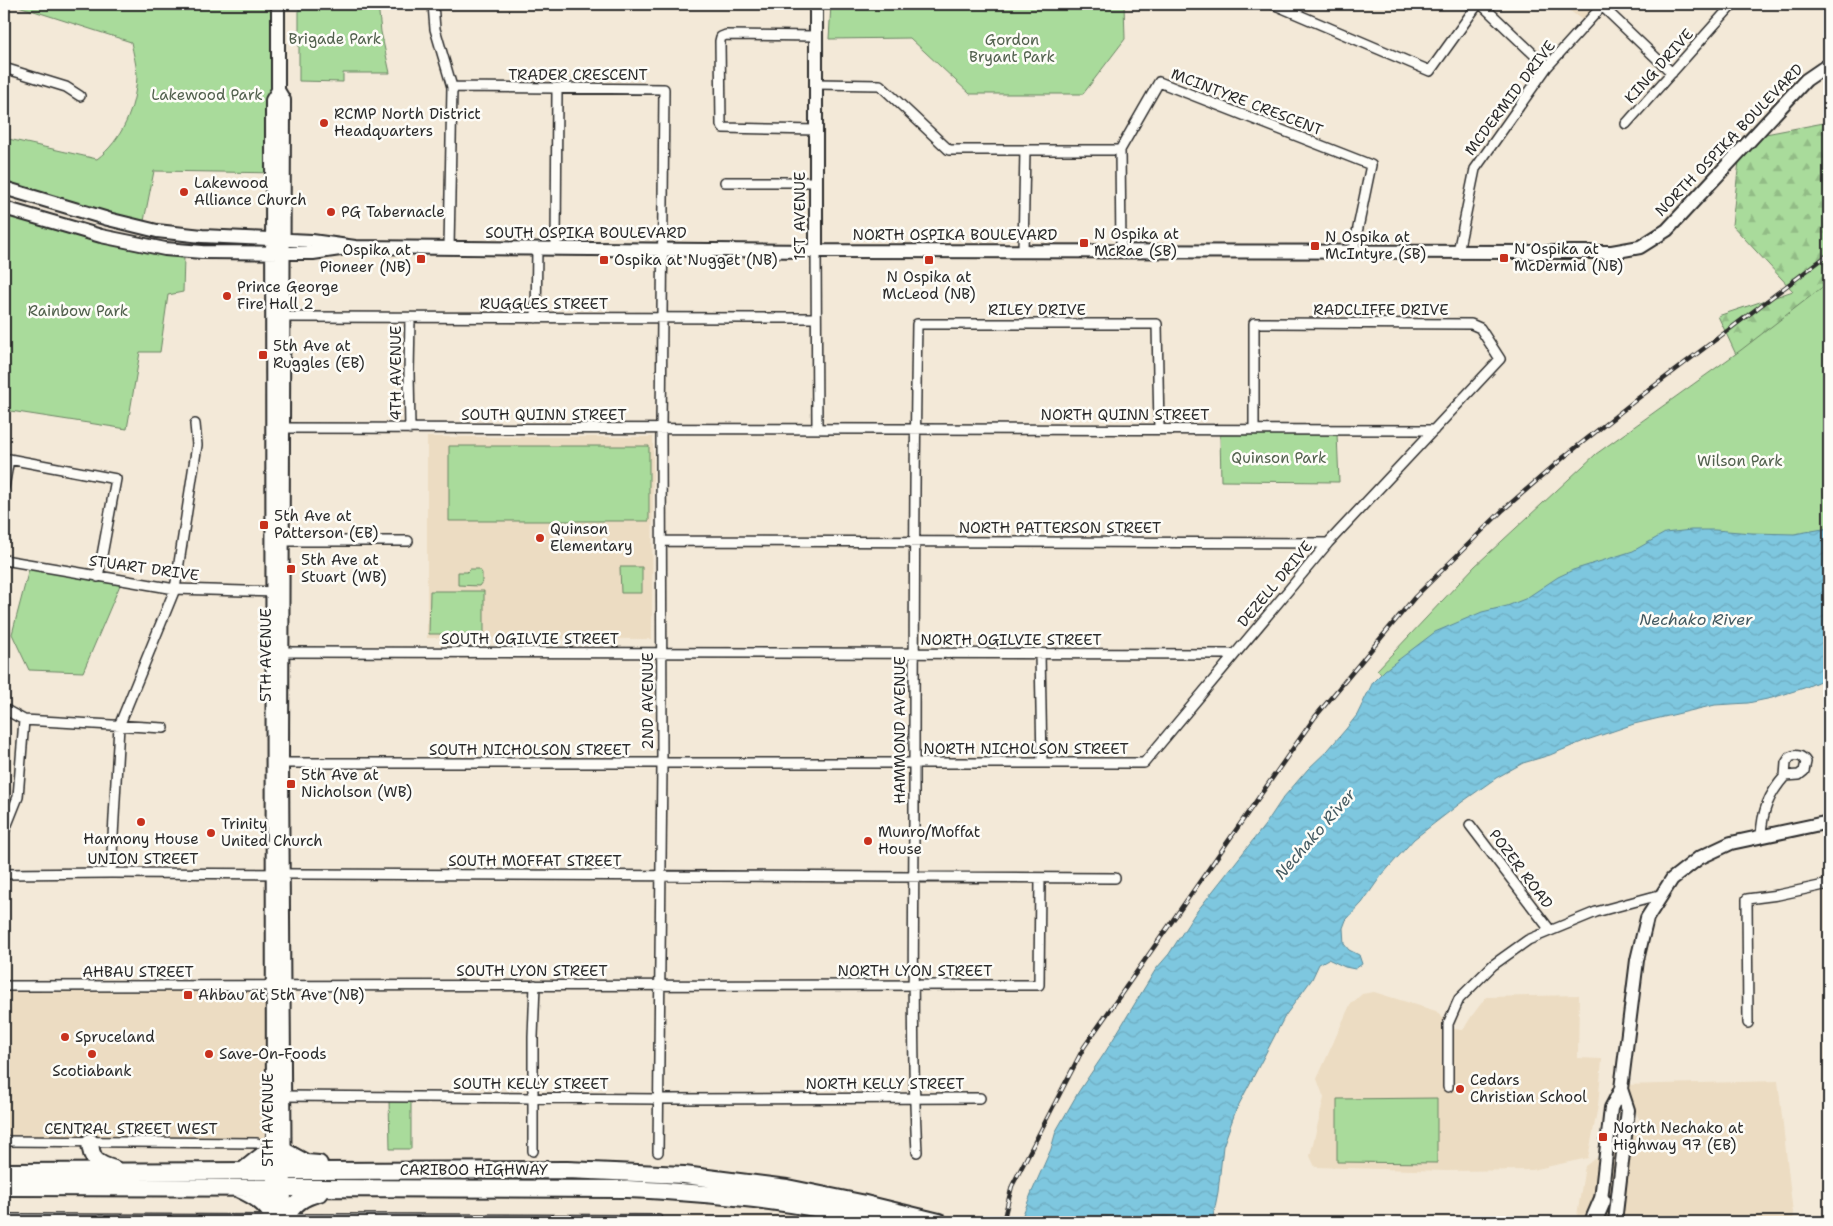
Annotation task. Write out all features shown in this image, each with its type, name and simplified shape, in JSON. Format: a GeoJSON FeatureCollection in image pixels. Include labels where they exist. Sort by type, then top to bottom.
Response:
{"type":"FeatureCollection","features":[{"type":"Feature","properties":{"kind":"highway"},"geometry":{"type":"LineString","coordinates":[[90,1142],[91,1155],[97,1161],[108,1167],[126,1172]]}},
{"type":"Feature","properties":{"kind":"highway"},"geometry":{"type":"LineString","coordinates":[[242,1171],[271,1147],[306,1162],[397,1165],[445,1171]]}},
{"type":"Feature","properties":{"kind":"highway","name":"CARIBOO HIGHWAY"},"geometry":{"type":"LineString","coordinates":[[4,1188],[237,1188],[277,1180],[445,1171],[567,1170],[684,1175],[787,1188],[939,1222]]}},
{"type":"Feature","properties":{"kind":"highway","name":"CARIBOO HIGHWAY"},"geometry":{"type":"LineString","coordinates":[[4,1172],[242,1171],[277,1180],[330,1189],[627,1189],[683,1192],[728,1195],[800,1205],[881,1222]]}},
{"type":"Feature","properties":{"kind":"highway"},"geometry":{"type":"LineString","coordinates":[[93,1188],[114,1181],[133,1178],[277,1180]]}},
{"type":"Feature","properties":{"kind":"highway"},"geometry":{"type":"LineString","coordinates":[[4,1197],[11,1191],[21,1188]]}},
{"type":"Feature","properties":{"kind":"highway"},"geometry":{"type":"LineString","coordinates":[[237,1188],[260,1200],[279,1220],[306,1196],[330,1189]]}},
{"type":"Feature","properties":{"kind":"highway"},"geometry":{"type":"LineString","coordinates":[[1593,1222],[1602,1201]]}},
{"type":"Feature","properties":{"kind":"main road","name":"5TH AVENUE"},"geometry":{"type":"LineString","coordinates":[[278,4],[278,90],[272,100],[272,206],[278,247],[278,1096],[271,1147],[277,1180],[279,1220]]}},
{"type":"Feature","properties":{"kind":"main road","name":"1ST AVENUE"},"geometry":{"type":"LineString","coordinates":[[816,4],[816,251]]}},
{"type":"Feature","properties":{"kind":"main road","name":"NORTH OSPIKA BOULEVARD"},"geometry":{"type":"LineString","coordinates":[[816,251],[1612,252],[1640,247],[1667,230],[1806,80],[1829,66]]}},
{"type":"Feature","properties":{"kind":"main road","name":"5TH AVENUE"},"geometry":{"type":"LineString","coordinates":[[278,90],[284,100],[284,212],[278,247]]}},
{"type":"Feature","properties":{"kind":"main road","name":"SOUTH OSPIKA BOULEVARD"},"geometry":{"type":"LineString","coordinates":[[4,188],[108,219],[157,230],[192,236],[245,239],[278,247]]}},
{"type":"Feature","properties":{"kind":"main road"},"geometry":{"type":"LineString","coordinates":[[245,239],[256,234],[264,226],[272,206]]}},
{"type":"Feature","properties":{"kind":"main road","name":"SOUTH OSPIKA BOULEVARD"},"geometry":{"type":"LineString","coordinates":[[4,208],[101,236],[145,246],[183,251],[245,253],[278,247],[355,247],[816,251]]}},
{"type":"Feature","properties":{"kind":"main road"},"geometry":{"type":"LineString","coordinates":[[245,253],[263,264],[278,286],[293,263],[310,247],[290,226],[284,212]]}},
{"type":"Feature","properties":{"kind":"main road"},"geometry":{"type":"LineString","coordinates":[[1598,1222],[1602,1201],[1611,1108],[1621,1089],[1637,960],[1647,918],[1672,879],[1699,858],[1731,843],[1829,822]]}},
{"type":"Feature","properties":{"kind":"main road"},"geometry":{"type":"LineString","coordinates":[[1615,1222],[1628,1110],[1621,1089]]}},
{"type":"Feature","properties":{"kind":"street"},"geometry":{"type":"LineString","coordinates":[[432,4],[435,29],[452,88],[449,248]]}},
{"type":"Feature","properties":{"kind":"street"},"geometry":{"type":"LineString","coordinates":[[1273,4],[1430,71],[1479,4],[1547,67]]}},
{"type":"Feature","properties":{"kind":"street","name":"KING DRIVE"},"geometry":{"type":"LineString","coordinates":[[1626,124],[1733,4]]}},
{"type":"Feature","properties":{"kind":"street"},"geometry":{"type":"LineString","coordinates":[[1603,5],[1672,73]]}},
{"type":"Feature","properties":{"kind":"street","name":"MCDERMID DRIVE"},"geometry":{"type":"LineString","coordinates":[[1458,252],[1475,169],[1547,67],[1603,5]]}},
{"type":"Feature","properties":{"kind":"street"},"geometry":{"type":"LineString","coordinates":[[816,36],[726,35],[721,37],[720,40],[721,125],[723,128],[816,130]]}},
{"type":"Feature","properties":{"kind":"street"},"geometry":{"type":"LineString","coordinates":[[4,68],[66,87],[80,96]]}},
{"type":"Feature","properties":{"kind":"street","name":"MCINTYRE CRESCENT"},"geometry":{"type":"LineString","coordinates":[[1120,150],[1159,82],[1372,165],[1353,252]]}},
{"type":"Feature","properties":{"kind":"street"},"geometry":{"type":"LineString","coordinates":[[816,84],[880,84],[949,150],[1120,150],[1121,251]]}},
{"type":"Feature","properties":{"kind":"street","name":"TRADER CRESCENT"},"geometry":{"type":"LineString","coordinates":[[452,88],[664,89],[662,250]]}},
{"type":"Feature","properties":{"kind":"street"},"geometry":{"type":"LineString","coordinates":[[556,249],[557,88]]}},
{"type":"Feature","properties":{"kind":"street"},"geometry":{"type":"LineString","coordinates":[[1023,251],[1025,150]]}},
{"type":"Feature","properties":{"kind":"street"},"geometry":{"type":"LineString","coordinates":[[725,182],[816,182]]}},
{"type":"Feature","properties":{"kind":"street"},"geometry":{"type":"LineString","coordinates":[[536,318],[537,249]]}},
{"type":"Feature","properties":{"kind":"street","name":"2ND AVENUE"},"geometry":{"type":"LineString","coordinates":[[658,1152],[662,764],[662,250]]}},
{"type":"Feature","properties":{"kind":"street","name":"1ST AVENUE"},"geometry":{"type":"LineString","coordinates":[[816,251],[816,428]]}},
{"type":"Feature","properties":{"kind":"street","name":"RUGGLES STREET"},"geometry":{"type":"LineString","coordinates":[[278,317],[816,318]]}},
{"type":"Feature","properties":{"kind":"street","name":"4TH AVENUE"},"geometry":{"type":"LineString","coordinates":[[410,318],[410,428]]}},
{"type":"Feature","properties":{"kind":"street","name":"RADCLIFFE DRIVE"},"geometry":{"type":"LineString","coordinates":[[1254,429],[1254,323],[1476,325],[1480,328],[1500,359],[1434,430]]}},
{"type":"Feature","properties":{"kind":"street","name":"RILEY DRIVE"},"geometry":{"type":"LineString","coordinates":[[915,428],[917,324],[1157,324],[1159,429]]}},
{"type":"Feature","properties":{"kind":"street"},"geometry":{"type":"LineString","coordinates":[[112,873],[119,726],[175,589],[197,445],[195,424]]}},
{"type":"Feature","properties":{"kind":"street","name":"SOUTH QUINN STREET"},"geometry":{"type":"LineString","coordinates":[[277,428],[816,428]]}},
{"type":"Feature","properties":{"kind":"street","name":"NORTH QUINN STREET"},"geometry":{"type":"LineString","coordinates":[[816,428],[1434,430]]}},
{"type":"Feature","properties":{"kind":"street","name":"HAMMOND AVENUE"},"geometry":{"type":"LineString","coordinates":[[915,428],[914,1098],[917,1152]]}},
{"type":"Feature","properties":{"kind":"street","name":"DEZELL DRIVE"},"geometry":{"type":"LineString","coordinates":[[1144,763],[1328,543],[1434,430]]}},
{"type":"Feature","properties":{"kind":"street"},"geometry":{"type":"LineString","coordinates":[[4,487],[9,459],[116,479],[98,577]]}},
{"type":"Feature","properties":{"kind":"street"},"geometry":{"type":"LineString","coordinates":[[278,541],[408,541]]}},
{"type":"Feature","properties":{"kind":"street","name":"NORTH PATTERSON STREET"},"geometry":{"type":"LineString","coordinates":[[662,541],[1328,543]]}},
{"type":"Feature","properties":{"kind":"street","name":"STUART DRIVE"},"geometry":{"type":"LineString","coordinates":[[4,560],[175,589],[277,592]]}},
{"type":"Feature","properties":{"kind":"street","name":"SOUTH OGILVIE STREET"},"geometry":{"type":"LineString","coordinates":[[277,652],[788,653]]}},
{"type":"Feature","properties":{"kind":"street","name":"NORTH OGILVIE STREET"},"geometry":{"type":"LineString","coordinates":[[788,653],[1234,654]]}},
{"type":"Feature","properties":{"kind":"street"},"geometry":{"type":"LineString","coordinates":[[1040,653],[1042,763]]}},
{"type":"Feature","properties":{"kind":"street"},"geometry":{"type":"LineString","coordinates":[[4,709],[24,720],[164,728]]}},
{"type":"Feature","properties":{"kind":"street"},"geometry":{"type":"LineString","coordinates":[[4,832],[18,798],[24,720]]}},
{"type":"Feature","properties":{"kind":"street","name":"SOUTH NICHOLSON STREET"},"geometry":{"type":"LineString","coordinates":[[278,764],[788,763]]}},
{"type":"Feature","properties":{"kind":"street","name":"NORTH NICHOLSON STREET"},"geometry":{"type":"LineString","coordinates":[[788,763],[1144,763]]}},
{"type":"Feature","properties":{"kind":"street"},"geometry":{"type":"LineString","coordinates":[[1761,836],[1762,818],[1769,798],[1785,776]]}},
{"type":"Feature","properties":{"kind":"street","name":"POZER ROAD"},"geometry":{"type":"LineString","coordinates":[[1470,825],[1550,930]]}},
{"type":"Feature","properties":{"kind":"street","name":"UNION STREET"},"geometry":{"type":"LineString","coordinates":[[4,874],[277,873]]}},
{"type":"Feature","properties":{"kind":"street","name":"SOUTH MOFFAT STREET"},"geometry":{"type":"LineString","coordinates":[[277,873],[1114,878]]}},
{"type":"Feature","properties":{"kind":"street","name":"NORTH LYON STREET"},"geometry":{"type":"LineString","coordinates":[[791,985],[1039,985],[1040,878]]}},
{"type":"Feature","properties":{"kind":"street"},"geometry":{"type":"LineString","coordinates":[[1748,1023],[1747,899],[1778,895],[1829,884]]}},
{"type":"Feature","properties":{"kind":"street"},"geometry":{"type":"LineString","coordinates":[[1448,1087],[1448,1024],[1459,999],[1493,965],[1528,940],[1550,930],[1596,912],[1662,894]]}},
{"type":"Feature","properties":{"kind":"street","name":"SOUTH LYON STREET"},"geometry":{"type":"LineString","coordinates":[[278,985],[791,985]]}},
{"type":"Feature","properties":{"kind":"street","name":"AHBAU STREET"},"geometry":{"type":"LineString","coordinates":[[4,986],[278,985]]}},
{"type":"Feature","properties":{"kind":"street"},"geometry":{"type":"LineString","coordinates":[[533,1152],[535,985]]}},
{"type":"Feature","properties":{"kind":"street","name":"SOUTH KELLY STREET"},"geometry":{"type":"LineString","coordinates":[[278,1096],[659,1099],[790,1098]]}},
{"type":"Feature","properties":{"kind":"street","name":"NORTH KELLY STREET"},"geometry":{"type":"LineString","coordinates":[[790,1098],[980,1098]]}},
{"type":"Feature","properties":{"kind":"street","name":"CENTRAL STREET WEST"},"geometry":{"type":"LineString","coordinates":[[4,1141],[271,1147]]}},
{"type":"Feature","properties":{"kind":"street"},"geometry":{"type":"LineString","coordinates":[[4,1219],[658,1221]]}},
{"type":"Feature","properties":{"kind":"shaded area"},"geometry":{"type":"Polygon","coordinates":[[[1561,4],[1609,4],[1590,26],[1561,4]]]}},
{"type":"Feature","properties":{"kind":"shaded area","name":"Quinson Elementary"},"geometry":{"type":"Polygon","coordinates":[[[427,437],[653,437],[652,639],[427,638],[427,437]]]}},
{"type":"Feature","properties":{"kind":"shaded area","name":"Spruceland"},"geometry":{"type":"Polygon","coordinates":[[[268,989],[267,1138],[4,1137],[4,990],[268,989]]]}},
{"type":"Feature","properties":{"kind":"shaded area","name":"Cedars Christian School"},"geometry":{"type":"Polygon","coordinates":[[[1374,992],[1436,1011],[1454,1029],[1463,1030],[1486,997],[1579,995],[1578,1058],[1602,1059],[1598,1106],[1588,1158],[1532,1170],[1446,1171],[1315,1167],[1310,1156],[1324,1098],[1317,1079],[1350,1005],[1362,994],[1374,992]]]}},
{"type":"Feature","properties":{"kind":"shaded area"},"geometry":{"type":"Polygon","coordinates":[[[1778,1081],[1794,1222],[1576,1222],[1585,1166],[1643,1126],[1622,1085],[1778,1081]]]}},
{"type":"Feature","properties":{"kind":"green space","name":"Lakewood Park"},"geometry":{"type":"Polygon","coordinates":[[[12,4],[280,4],[280,173],[154,171],[142,231],[4,188],[4,138],[97,159],[114,143],[126,123],[136,89],[137,77],[131,42],[12,4]]]}},
{"type":"Feature","properties":{"kind":"green space","name":"Brigade Park"},"geometry":{"type":"Polygon","coordinates":[[[299,4],[378,4],[381,32],[390,73],[343,73],[343,82],[299,81],[299,4]]]}},
{"type":"Feature","properties":{"kind":"green space","name":"Gordon Bryant Park"},"geometry":{"type":"Polygon","coordinates":[[[831,4],[1124,4],[1125,39],[1083,94],[970,94],[910,38],[829,39],[831,4]]]}},
{"type":"Feature","properties":{"kind":"green space"},"geometry":{"type":"Polygon","coordinates":[[[1829,122],[1829,447],[1740,363],[1718,316],[1793,291],[1732,225],[1741,143],[1755,136],[1829,122]]]}},
{"type":"Feature","properties":{"kind":"green space","name":"Rainbow Park"},"geometry":{"type":"Polygon","coordinates":[[[4,212],[184,257],[183,292],[168,295],[160,352],[140,352],[127,429],[4,410],[4,212]]]}},
{"type":"Feature","properties":{"kind":"green space","name":"Wilson Park"},"geometry":{"type":"Polygon","coordinates":[[[1829,282],[1829,555],[1392,684],[1377,670],[1475,566],[1596,454],[1741,350],[1829,282]]]}},
{"type":"Feature","properties":{"kind":"green space","name":"Quinson Park"},"geometry":{"type":"Polygon","coordinates":[[[1337,434],[1339,482],[1221,481],[1220,435],[1337,434]]]}},
{"type":"Feature","properties":{"kind":"green space"},"geometry":{"type":"Polygon","coordinates":[[[449,446],[649,446],[649,521],[449,521],[449,446]]]}},
{"type":"Feature","properties":{"kind":"green space"},"geometry":{"type":"Polygon","coordinates":[[[620,567],[642,567],[642,593],[621,593],[620,567]]]}},
{"type":"Feature","properties":{"kind":"green space"},"geometry":{"type":"Polygon","coordinates":[[[29,569],[120,585],[83,672],[29,670],[12,634],[29,569]]]}},
{"type":"Feature","properties":{"kind":"green space"},"geometry":{"type":"Polygon","coordinates":[[[470,569],[479,569],[482,573],[482,582],[479,586],[458,585],[458,572],[467,572],[470,569]]]}},
{"type":"Feature","properties":{"kind":"green space"},"geometry":{"type":"Polygon","coordinates":[[[430,591],[484,591],[484,634],[429,634],[430,591]]]}},
{"type":"Feature","properties":{"kind":"green space"},"geometry":{"type":"Polygon","coordinates":[[[1437,1098],[1437,1163],[1337,1162],[1337,1099],[1437,1098]]]}},
{"type":"Feature","properties":{"kind":"green space"},"geometry":{"type":"Polygon","coordinates":[[[389,1099],[411,1099],[411,1149],[390,1149],[389,1099]]]}},
{"type":"Feature","properties":{"kind":"water","name":"Nechako River"},"geometry":{"type":"Polygon","coordinates":[[[1829,528],[1829,677],[1804,688],[1772,698],[1748,703],[1715,705],[1634,724],[1523,763],[1496,778],[1414,839],[1381,876],[1362,903],[1346,920],[1343,928],[1344,944],[1349,950],[1359,955],[1362,964],[1355,969],[1345,967],[1328,959],[1319,964],[1312,979],[1285,1016],[1236,1110],[1223,1146],[1218,1192],[1212,1222],[1020,1222],[1051,1149],[1056,1131],[1156,969],[1169,954],[1194,915],[1265,825],[1283,798],[1308,769],[1328,750],[1357,715],[1373,682],[1385,670],[1435,632],[1482,612],[1525,599],[1558,577],[1573,570],[1633,551],[1665,533],[1715,530],[1794,534],[1829,528]]]}},
{"type":"Feature","properties":{"kind":"railway"},"geometry":{"type":"LineString","coordinates":[[1003,1222],[1012,1186],[1084,1047],[1315,717],[1415,597],[1503,510],[1564,457],[1637,399],[1829,254]]}},
{"type":"Feature","properties":{"kind":"place","name":"RCMP North District Headquarters"},"geometry":{"type":"Point","coordinates":[324,123]}},
{"type":"Feature","properties":{"kind":"place","name":"Lakewood Alliance Church"},"geometry":{"type":"Point","coordinates":[184,192]}},
{"type":"Feature","properties":{"kind":"place","name":"PG Tabernacle"},"geometry":{"type":"Point","coordinates":[331,212]}},
{"type":"Feature","properties":{"kind":"place","name":"N Ospika at McRae (SB)"},"geometry":{"type":"Point","coordinates":[1084,243]}},
{"type":"Feature","properties":{"kind":"place","name":"N Ospika at McIntyre (SB)"},"geometry":{"type":"Point","coordinates":[1315,246]}},
{"type":"Feature","properties":{"kind":"place","name":"N Ospika at McDermid (NB)"},"geometry":{"type":"Point","coordinates":[1504,258]}},
{"type":"Feature","properties":{"kind":"place","name":"Ospika at Pioneer (NB)"},"geometry":{"type":"Point","coordinates":[421,259]}},
{"type":"Feature","properties":{"kind":"place","name":"Ospika at Nugget (NB)"},"geometry":{"type":"Point","coordinates":[604,260]}},
{"type":"Feature","properties":{"kind":"place","name":"N Ospika at McLeod (NB)"},"geometry":{"type":"Point","coordinates":[929,260]}},
{"type":"Feature","properties":{"kind":"place","name":"Prince George Fire Hall 2"},"geometry":{"type":"Point","coordinates":[227,296]}},
{"type":"Feature","properties":{"kind":"place","name":"5th Ave at Ruggles (EB)"},"geometry":{"type":"Point","coordinates":[263,355]}},
{"type":"Feature","properties":{"kind":"place","name":"5th Ave at Patterson (EB)"},"geometry":{"type":"Point","coordinates":[264,525]}},
{"type":"Feature","properties":{"kind":"place","name":"Quinson Elementary"},"geometry":{"type":"Point","coordinates":[540,538]}},
{"type":"Feature","properties":{"kind":"place","name":"5th Ave at Stuart (WB)"},"geometry":{"type":"Point","coordinates":[291,569]}},
{"type":"Feature","properties":{"kind":"place","name":"5th Ave at Nicholson (WB)"},"geometry":{"type":"Point","coordinates":[291,784]}},
{"type":"Feature","properties":{"kind":"place","name":"Harmony House"},"geometry":{"type":"Point","coordinates":[141,822]}},
{"type":"Feature","properties":{"kind":"place","name":"Trinity United Church"},"geometry":{"type":"Point","coordinates":[211,833]}},
{"type":"Feature","properties":{"kind":"place","name":"Munro/Moffat House"},"geometry":{"type":"Point","coordinates":[868,841]}},
{"type":"Feature","properties":{"kind":"place","name":"Ahbau at 5th Ave (NB)"},"geometry":{"type":"Point","coordinates":[188,995]}},
{"type":"Feature","properties":{"kind":"place","name":"Spruceland"},"geometry":{"type":"Point","coordinates":[65,1037]}},
{"type":"Feature","properties":{"kind":"place","name":"Scotiabank"},"geometry":{"type":"Point","coordinates":[92,1054]}},
{"type":"Feature","properties":{"kind":"place","name":"Save-On-Foods"},"geometry":{"type":"Point","coordinates":[209,1054]}},
{"type":"Feature","properties":{"kind":"place","name":"Cedars Christian School"},"geometry":{"type":"Point","coordinates":[1460,1089]}},
{"type":"Feature","properties":{"kind":"place","name":"North Nechako at Highway 97 (EB)"},"geometry":{"type":"Point","coordinates":[1603,1137]}}]}
